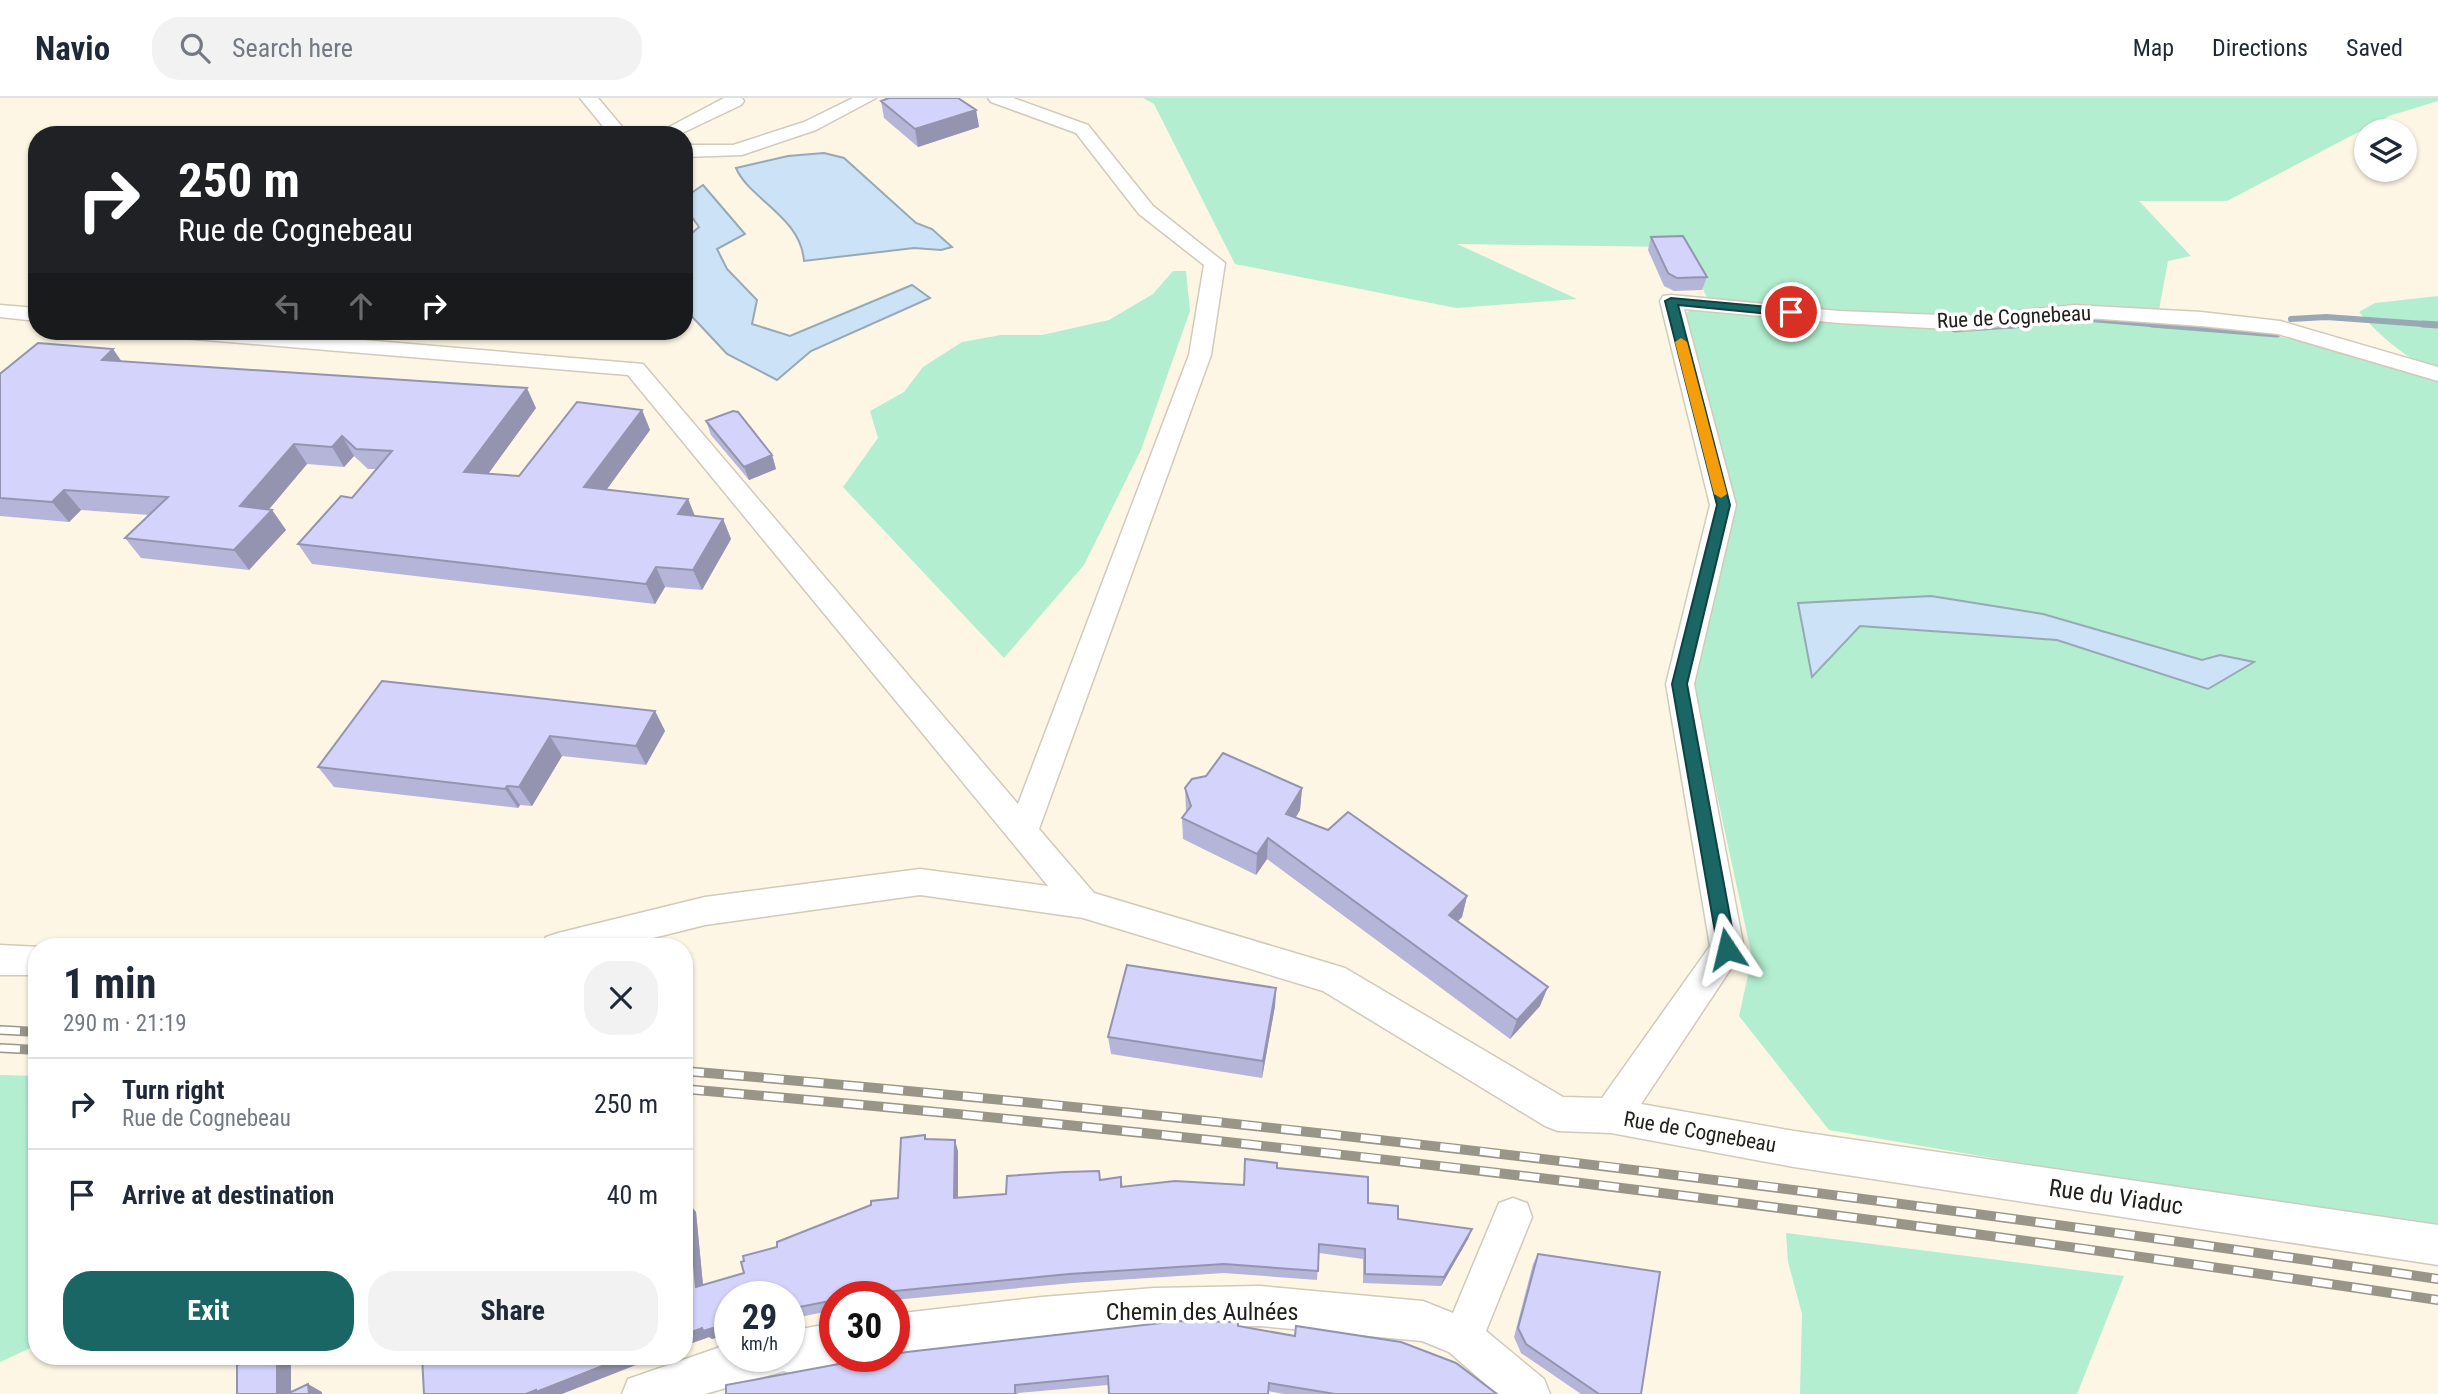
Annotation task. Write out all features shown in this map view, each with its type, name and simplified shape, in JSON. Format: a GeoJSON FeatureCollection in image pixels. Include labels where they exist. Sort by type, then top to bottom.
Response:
{"type":"FeatureCollection","features":[{"type":"Feature","properties":{"kind":"street"},"geometry":{"type":"LineString","coordinates":[[589,98],[612,126]]}},
{"type":"Feature","properties":{"kind":"street"},"geometry":{"type":"LineString","coordinates":[[683,126],[735,102],[733,98]]}},
{"type":"Feature","properties":{"kind":"street"},"geometry":{"type":"LineString","coordinates":[[693,151],[735,151],[810,126],[867,98]]}},
{"type":"Feature","properties":{"kind":"street"},"geometry":{"type":"LineString","coordinates":[[997,98],[1082,129],[1146,210],[1215,263],[1200,355],[1023,831]]}},
{"type":"Feature","properties":{"kind":"street","name":"Rue de Cognebeau"},"geometry":{"type":"LineString","coordinates":[[1794,1149],[1611,1116],[1727,949],[1680,684],[1723,505],[1671,301],[1839,317],[1966,323],[2074,311],[2201,319],[2280,328],[2438,374]]}},
{"type":"Feature","properties":{"kind":"street"},"geometry":{"type":"LineString","coordinates":[[0,311],[28,314]]}},
{"type":"Feature","properties":{"kind":"street"},"geometry":{"type":"LineString","coordinates":[[289,340],[635,369],[1083,904]]}},
{"type":"Feature","properties":{"kind":"street"},"geometry":{"type":"LineString","coordinates":[[596,938],[705,912],[920,882],[1083,904],[1333,979],[1558,1114],[1611,1116]]}},
{"type":"Feature","properties":{"kind":"street"},"geometry":{"type":"LineString","coordinates":[[0,960],[28,960]]}},
{"type":"Feature","properties":{"kind":"street","name":"Rue du Viaduc"},"geometry":{"type":"LineString","coordinates":[[1794,1149],[2438,1245]]}},
{"type":"Feature","properties":{"kind":"street"},"geometry":{"type":"LineString","coordinates":[[1463,1338],[1513,1217]]}},
{"type":"Feature","properties":{"kind":"street","name":"Chemin des Aulnées"},"geometry":{"type":"LineString","coordinates":[[910,1332],[1154,1308],[1260,1306],[1423,1321],[1463,1338],[1529,1394]]}},
{"type":"Feature","properties":{"kind":"street"},"geometry":{"type":"LineString","coordinates":[[643,1394],[714,1370]]}},
{"type":"Feature","properties":{"kind":"green space"},"geometry":{"type":"Polygon","coordinates":[[[1143,98],[2438,98],[2438,101],[2383,119],[2354,119],[2354,134],[2227,201],[2139,201],[2191,256],[2168,261],[2159,310],[2308,343],[2438,380],[2438,1235],[1829,1130],[1739,1016],[1752,957],[1693,684],[1732,505],[1683,315],[1708,299],[1680,247],[1457,244],[1577,299],[1456,308],[1235,264],[1154,104],[1143,98]]]}},
{"type":"Feature","properties":{"kind":"green space"},"geometry":{"type":"Polygon","coordinates":[[[1173,271],[1186,271],[1190,311],[1141,450],[1084,565],[1004,658],[843,487],[878,438],[870,411],[904,392],[923,367],[962,342],[1001,335],[1042,335],[1109,320],[1153,294],[1173,271]]]}},
{"type":"Feature","properties":{"kind":"green space"},"geometry":{"type":"Polygon","coordinates":[[[2438,296],[2438,371],[2395,347],[2359,312],[2375,303],[2438,296]]]}},
{"type":"Feature","properties":{"kind":"green space"},"geometry":{"type":"Polygon","coordinates":[[[0,1075],[28,1076],[28,1349],[0,1362],[0,1075]]]}},
{"type":"Feature","properties":{"kind":"green space"},"geometry":{"type":"Polygon","coordinates":[[[1786,1233],[2124,1276],[2077,1394],[1800,1394],[1802,1314],[1788,1262],[1786,1233]]]}},
{"type":"Feature","properties":{"kind":"water"},"geometry":{"type":"Polygon","coordinates":[[[824,153],[844,158],[916,223],[932,229],[952,247],[941,250],[914,248],[804,261],[794,232],[752,189],[736,168],[788,156],[824,153]]]}},
{"type":"Feature","properties":{"kind":"water"},"geometry":{"type":"Polygon","coordinates":[[[703,185],[745,234],[717,249],[727,269],[757,300],[752,324],[790,336],[912,285],[930,298],[811,351],[777,380],[727,354],[693,318],[693,232],[699,227],[693,219],[693,192],[703,185]]]}},
{"type":"Feature","properties":{"kind":"water"},"geometry":{"type":"Polygon","coordinates":[[[1931,596],[2043,614],[2202,660],[2220,655],[2254,662],[2208,689],[2057,640],[1860,626],[1812,677],[1798,603],[1931,596]]]}},
{"type":"Feature","properties":{"kind":"building"},"geometry":{"type":"Polygon","coordinates":[[[889,98],[958,98],[976,110],[915,129],[881,101],[889,98]]]}},
{"type":"Feature","properties":{"kind":"building"},"geometry":{"type":"Polygon","coordinates":[[[1683,236],[1707,277],[1677,278],[1668,273],[1651,237],[1683,236]]]}},
{"type":"Feature","properties":{"kind":"building"},"geometry":{"type":"Polygon","coordinates":[[[38,343],[113,349],[102,360],[527,388],[464,472],[519,476],[577,402],[642,410],[584,487],[688,499],[678,514],[723,519],[693,570],[656,567],[646,584],[298,544],[341,496],[352,498],[392,451],[356,449],[342,436],[332,447],[294,444],[240,506],[272,510],[234,550],[125,538],[168,497],[64,490],[52,502],[0,498],[0,373],[38,343]]]}},
{"type":"Feature","properties":{"kind":"building"},"geometry":{"type":"Polygon","coordinates":[[[733,411],[738,412],[772,455],[744,467],[706,421],[733,411]]]}},
{"type":"Feature","properties":{"kind":"building"},"geometry":{"type":"Polygon","coordinates":[[[382,681],[655,711],[636,746],[550,736],[519,787],[507,786],[505,789],[318,767],[382,681]]]}},
{"type":"Feature","properties":{"kind":"building"},"geometry":{"type":"Polygon","coordinates":[[[1223,753],[1302,788],[1286,814],[1328,830],[1348,812],[1467,896],[1449,915],[1548,987],[1517,1020],[1268,838],[1257,854],[1182,818],[1191,806],[1185,788],[1192,779],[1206,776],[1223,753]]]}},
{"type":"Feature","properties":{"kind":"building"},"geometry":{"type":"Polygon","coordinates":[[[1127,965],[1276,988],[1263,1061],[1108,1037],[1127,965]]]}},
{"type":"Feature","properties":{"kind":"building"},"geometry":{"type":"Polygon","coordinates":[[[925,1135],[925,1139],[955,1140],[954,1198],[1006,1194],[1007,1176],[1064,1172],[1099,1171],[1100,1180],[1121,1177],[1121,1187],[1175,1181],[1244,1185],[1245,1159],[1277,1163],[1277,1168],[1368,1177],[1368,1203],[1398,1206],[1398,1219],[1472,1229],[1444,1277],[1365,1274],[1365,1249],[1319,1244],[1318,1271],[1224,1264],[1069,1274],[910,1289],[910,1281],[819,1281],[819,1303],[805,1306],[805,1281],[717,1281],[744,1273],[741,1262],[744,1261],[743,1256],[777,1247],[777,1242],[871,1205],[871,1201],[898,1198],[901,1138],[925,1135]]]}},
{"type":"Feature","properties":{"kind":"building"},"geometry":{"type":"Polygon","coordinates":[[[1538,1254],[1660,1272],[1641,1394],[1599,1394],[1526,1344],[1518,1328],[1538,1254]]]}},
{"type":"Feature","properties":{"kind":"building"},"geometry":{"type":"Polygon","coordinates":[[[693,1255],[696,1287],[714,1282],[714,1328],[693,1332],[693,1255]]]}},
{"type":"Feature","properties":{"kind":"building"},"geometry":{"type":"Polygon","coordinates":[[[1179,1321],[1238,1322],[1238,1326],[1295,1336],[1296,1326],[1401,1342],[1456,1363],[1497,1394],[1335,1394],[1269,1383],[1268,1394],[1109,1394],[1108,1376],[1015,1385],[1015,1394],[726,1394],[726,1385],[819,1368],[819,1372],[910,1372],[910,1352],[1179,1321]]]}},
{"type":"Feature","properties":{"kind":"building"},"geometry":{"type":"Polygon","coordinates":[[[237,1365],[277,1365],[277,1394],[237,1394],[237,1365]]]}},
{"type":"Feature","properties":{"kind":"building"},"geometry":{"type":"Polygon","coordinates":[[[422,1365],[605,1365],[526,1394],[424,1394],[422,1365]]]}},
{"type":"Feature","properties":{"kind":"building"},"geometry":{"type":"Polygon","coordinates":[[[308,1384],[309,1394],[287,1394],[308,1384]]]}},
{"type":"Feature","properties":{"kind":"waterway"},"geometry":{"type":"LineString","coordinates":[[2291,319],[2326,317],[2438,325],[2423,324]]}},
{"type":"Feature","properties":{"kind":"waterway"},"geometry":{"type":"LineString","coordinates":[[2009,326],[2079,318],[2174,326]]}},
{"type":"Feature","properties":{"kind":"waterway"},"geometry":{"type":"LineString","coordinates":[[1955,329],[2025,324]]}},
{"type":"Feature","properties":{"kind":"waterway"},"geometry":{"type":"LineString","coordinates":[[2152,324],[2277,334]]}},
{"type":"Feature","properties":{"kind":"railway"},"geometry":{"type":"LineString","coordinates":[[0,1030],[28,1032]]}},
{"type":"Feature","properties":{"kind":"railway"},"geometry":{"type":"LineString","coordinates":[[0,1048],[28,1050]]}},
{"type":"Feature","properties":{"kind":"railway"},"geometry":{"type":"LineString","coordinates":[[693,1072],[1124,1112],[1562,1161],[2001,1217],[2438,1279]]}},
{"type":"Feature","properties":{"kind":"railway"},"geometry":{"type":"LineString","coordinates":[[693,1090],[1124,1131],[1562,1181],[2001,1237],[2438,1300]]}},
{"type":"Feature","properties":{"kind":"slow traffic"},"geometry":{"type":"LineString","coordinates":[[1681,342],[1721,494]]}},
{"type":"Feature","properties":{"kind":"route"},"geometry":{"type":"LineString","coordinates":[[1727,949],[1680,684],[1723,505],[1671,301],[1791,312]]}}]}
